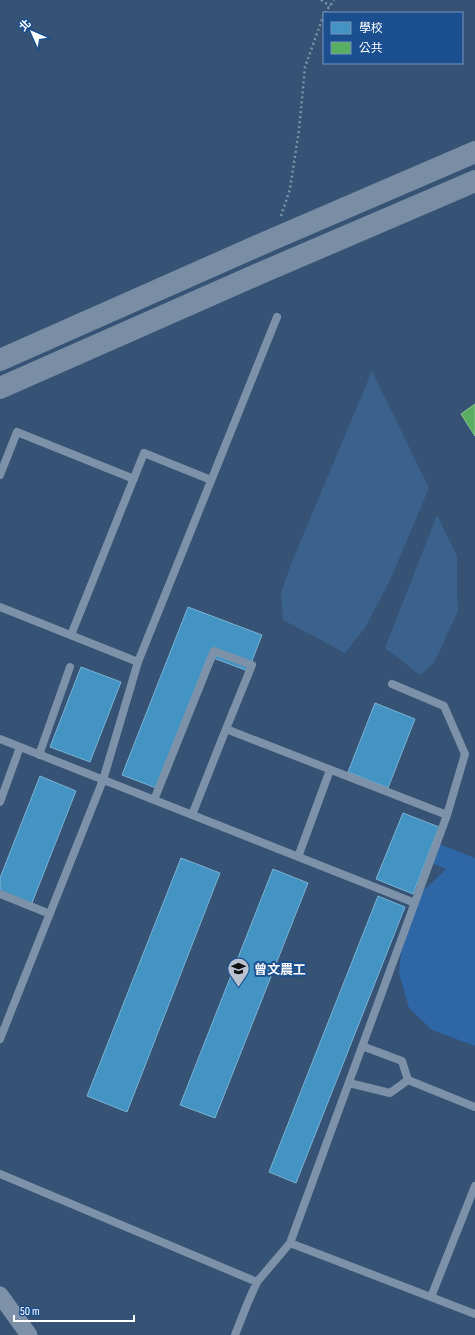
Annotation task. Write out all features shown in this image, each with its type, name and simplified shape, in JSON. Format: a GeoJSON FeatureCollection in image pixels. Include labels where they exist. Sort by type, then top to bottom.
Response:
{"type":"FeatureCollection","features":[{"type":"Feature","properties":{"kind":"main road"},"geometry":{"type":"LineString","coordinates":[[0,360],[257,246],[475,152]]}},
{"type":"Feature","properties":{"kind":"main road"},"geometry":{"type":"LineString","coordinates":[[0,388],[263,272],[475,181]]}},
{"type":"Feature","properties":{"kind":"street"},"geometry":{"type":"LineString","coordinates":[[0,1295],[29,1335]]}},
{"type":"Feature","properties":{"kind":"lane"},"geometry":{"type":"LineString","coordinates":[[0,1039],[103,780],[138,662],[277,316]]}},
{"type":"Feature","properties":{"kind":"lane"},"geometry":{"type":"LineString","coordinates":[[0,475],[17,432],[134,479]]}},
{"type":"Feature","properties":{"kind":"lane"},"geometry":{"type":"LineString","coordinates":[[71,635],[144,454],[211,480]]}},
{"type":"Feature","properties":{"kind":"lane"},"geometry":{"type":"LineString","coordinates":[[0,607],[138,662]]}},
{"type":"Feature","properties":{"kind":"lane"},"geometry":{"type":"LineString","coordinates":[[154,800],[214,651],[252,665],[192,815]]}},
{"type":"Feature","properties":{"kind":"lane"},"geometry":{"type":"LineString","coordinates":[[39,755],[70,667]]}},
{"type":"Feature","properties":{"kind":"lane"},"geometry":{"type":"LineString","coordinates":[[235,1335],[257,1282],[290,1243],[447,815],[465,754],[444,706],[392,684]]}},
{"type":"Feature","properties":{"kind":"lane"},"geometry":{"type":"LineString","coordinates":[[226,729],[447,815]]}},
{"type":"Feature","properties":{"kind":"lane"},"geometry":{"type":"LineString","coordinates":[[0,740],[414,903]]}},
{"type":"Feature","properties":{"kind":"lane"},"geometry":{"type":"LineString","coordinates":[[0,802],[20,747]]}},
{"type":"Feature","properties":{"kind":"lane"},"geometry":{"type":"LineString","coordinates":[[298,857],[330,770]]}},
{"type":"Feature","properties":{"kind":"lane"},"geometry":{"type":"LineString","coordinates":[[0,894],[50,914]]}},
{"type":"Feature","properties":{"kind":"lane"},"geometry":{"type":"LineString","coordinates":[[362,1046],[402,1061],[408,1080]]}},
{"type":"Feature","properties":{"kind":"lane"},"geometry":{"type":"LineString","coordinates":[[348,1083],[390,1093],[408,1080]]}},
{"type":"Feature","properties":{"kind":"lane"},"geometry":{"type":"LineString","coordinates":[[408,1080],[475,1107]]}},
{"type":"Feature","properties":{"kind":"lane"},"geometry":{"type":"LineString","coordinates":[[0,1174],[257,1282]]}},
{"type":"Feature","properties":{"kind":"lane"},"geometry":{"type":"LineString","coordinates":[[432,1297],[475,1186]]}},
{"type":"Feature","properties":{"kind":"lane"},"geometry":{"type":"LineString","coordinates":[[290,1243],[475,1314]]}},
{"type":"Feature","properties":{"kind":"path"},"geometry":{"type":"LineString","coordinates":[[321,0],[330,6]]}},
{"type":"Feature","properties":{"kind":"path"},"geometry":{"type":"LineString","coordinates":[[326,12],[334,0]]}},
{"type":"Feature","properties":{"kind":"path"},"geometry":{"type":"LineString","coordinates":[[280,219],[290,189],[299,130],[305,67],[323,17]]}},
{"type":"Feature","properties":{"kind":"shaded area"},"geometry":{"type":"Polygon","coordinates":[[[372,371],[429,488],[391,578],[365,628],[345,653],[283,620],[281,593],[291,564],[372,371]]]}},
{"type":"Feature","properties":{"kind":"shaded area"},"geometry":{"type":"Polygon","coordinates":[[[437,515],[457,556],[458,611],[434,663],[420,675],[385,648],[437,515]]]}},
{"type":"Feature","properties":{"kind":"shaded area"},"geometry":{"type":"Polygon","coordinates":[[[432,841],[475,858],[475,1046],[432,1030],[409,1008],[399,973],[403,927],[420,894],[446,869],[425,860],[432,841]]]}},
{"type":"Feature","properties":{"kind":"building: 學校"},"geometry":{"type":"Polygon","coordinates":[[[188,607],[262,635],[248,671],[208,656],[156,788],[122,775],[188,607]]]}},
{"type":"Feature","properties":{"kind":"building: 學校"},"geometry":{"type":"Polygon","coordinates":[[[81,667],[121,682],[90,762],[50,747],[81,667]]]}},
{"type":"Feature","properties":{"kind":"building: 學校"},"geometry":{"type":"Polygon","coordinates":[[[375,703],[415,719],[388,788],[348,772],[375,703]]]}},
{"type":"Feature","properties":{"kind":"building: 學校"},"geometry":{"type":"Polygon","coordinates":[[[40,776],[76,791],[30,908],[0,896],[0,878],[40,776]]]}},
{"type":"Feature","properties":{"kind":"building: 學校"},"geometry":{"type":"Polygon","coordinates":[[[403,813],[439,827],[413,894],[376,879],[403,813]]]}},
{"type":"Feature","properties":{"kind":"building: 學校"},"geometry":{"type":"Polygon","coordinates":[[[181,858],[220,873],[127,1112],[87,1096],[181,858]]]}},
{"type":"Feature","properties":{"kind":"building: 學校"},"geometry":{"type":"Polygon","coordinates":[[[273,869],[308,883],[215,1118],[180,1105],[273,869]]]}},
{"type":"Feature","properties":{"kind":"building: 學校"},"geometry":{"type":"Polygon","coordinates":[[[378,896],[405,907],[296,1183],[269,1172],[378,896]]]}},
{"type":"Feature","properties":{"kind":"building: 公共"},"geometry":{"type":"Polygon","coordinates":[[[475,404],[475,436],[461,414],[475,404]]]}},
{"type":"Feature","properties":{"kind":"place","name":"曾文農工"},"geometry":{"type":"Point","coordinates":[238,988]}}]}
